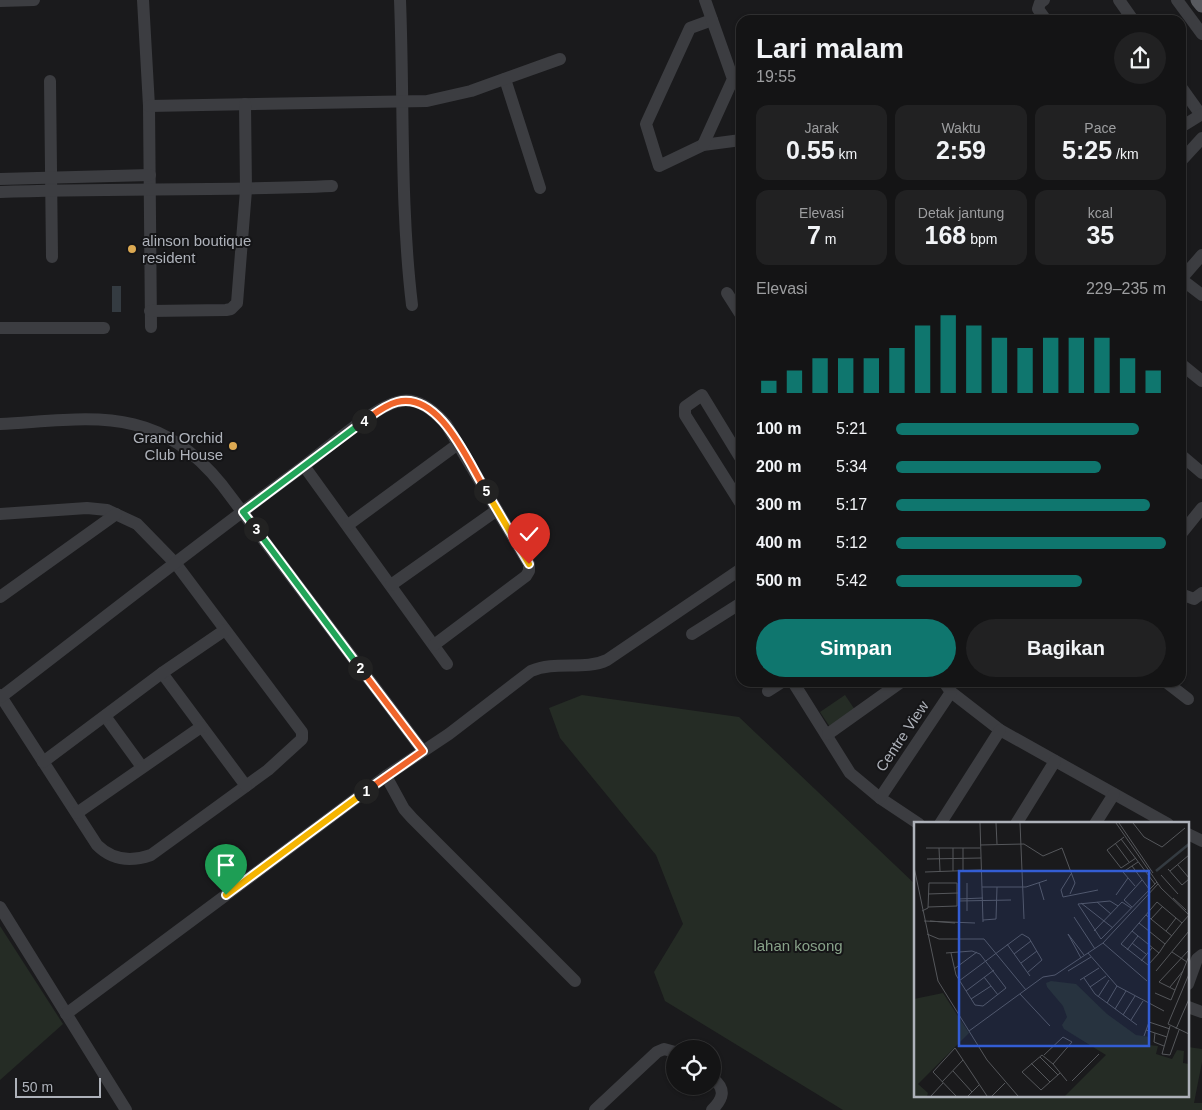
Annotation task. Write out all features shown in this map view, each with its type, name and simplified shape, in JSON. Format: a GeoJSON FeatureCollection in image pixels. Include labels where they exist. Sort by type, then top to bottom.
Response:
{"type":"FeatureCollection","features":[{"type":"Feature","properties":{"kind":"main road"},"geometry":{"type":"LineString","coordinates":[[1198,0],[1202,5]]}},
{"type":"Feature","properties":{"kind":"street"},"geometry":{"type":"LineString","coordinates":[[0,1],[34,0]]}},
{"type":"Feature","properties":{"kind":"street"},"geometry":{"type":"LineString","coordinates":[[144,0],[149,106],[151,327]]}},
{"type":"Feature","properties":{"kind":"street"},"geometry":{"type":"LineString","coordinates":[[400,0],[404,101],[404,190],[412,305]]}},
{"type":"Feature","properties":{"kind":"street"},"geometry":{"type":"LineString","coordinates":[[703,146],[733,79],[705,0]]}},
{"type":"Feature","properties":{"kind":"street"},"geometry":{"type":"LineString","coordinates":[[1042,15],[1038,9],[1040,3],[1044,0]]}},
{"type":"Feature","properties":{"kind":"street"},"geometry":{"type":"LineString","coordinates":[[1119,0],[1130,15]]}},
{"type":"Feature","properties":{"kind":"street"},"geometry":{"type":"LineString","coordinates":[[1177,0],[1202,34]]}},
{"type":"Feature","properties":{"kind":"street"},"geometry":{"type":"LineString","coordinates":[[1186,11],[1198,0]]}},
{"type":"Feature","properties":{"kind":"street"},"geometry":{"type":"LineString","coordinates":[[712,20],[690,28],[646,124],[659,166],[703,146],[736,141]]}},
{"type":"Feature","properties":{"kind":"street"},"geometry":{"type":"LineString","coordinates":[[149,106],[427,101],[448,98],[560,59]]}},
{"type":"Feature","properties":{"kind":"street"},"geometry":{"type":"LineString","coordinates":[[505,79],[540,188]]}},
{"type":"Feature","properties":{"kind":"street"},"geometry":{"type":"LineString","coordinates":[[50,81],[52,257]]}},
{"type":"Feature","properties":{"kind":"street"},"geometry":{"type":"LineString","coordinates":[[1186,94],[1202,115],[1186,124]]}},
{"type":"Feature","properties":{"kind":"street"},"geometry":{"type":"LineString","coordinates":[[150,311],[226,310],[235,307],[238,303],[246,190],[245,104]]}},
{"type":"Feature","properties":{"kind":"street"},"geometry":{"type":"LineString","coordinates":[[1186,156],[1202,138]]}},
{"type":"Feature","properties":{"kind":"street"},"geometry":{"type":"LineString","coordinates":[[0,179],[150,175]]}},
{"type":"Feature","properties":{"kind":"street"},"geometry":{"type":"LineString","coordinates":[[0,192],[150,188],[246,190],[332,186]]}},
{"type":"Feature","properties":{"kind":"street"},"geometry":{"type":"LineString","coordinates":[[1186,273],[1202,254]]}},
{"type":"Feature","properties":{"kind":"street"},"geometry":{"type":"LineString","coordinates":[[1186,283],[1202,295]]}},
{"type":"Feature","properties":{"kind":"street"},"geometry":{"type":"LineString","coordinates":[[727,292],[736,307]]}},
{"type":"Feature","properties":{"kind":"street"},"geometry":{"type":"LineString","coordinates":[[0,328],[104,328]]}},
{"type":"Feature","properties":{"kind":"street"},"geometry":{"type":"LineString","coordinates":[[1186,368],[1202,381]]}},
{"type":"Feature","properties":{"kind":"street"},"geometry":{"type":"LineString","coordinates":[[736,451],[702,396],[685,407],[685,415],[736,494]]}},
{"type":"Feature","properties":{"kind":"street"},"geometry":{"type":"LineString","coordinates":[[0,514],[86,508],[116,514],[137,524],[176,564],[302,732],[300,743],[246,786],[151,855],[134,859],[116,857],[104,852],[97,845],[1,696],[176,564],[243,512],[376,412],[399,401],[417,402],[432,409],[446,424],[529,564],[530,571],[434,646]]}},
{"type":"Feature","properties":{"kind":"street"},"geometry":{"type":"LineString","coordinates":[[0,424],[106,419],[127,421],[160,433],[187,449],[208,467],[423,751]]}},
{"type":"Feature","properties":{"kind":"street"},"geometry":{"type":"LineString","coordinates":[[348,525],[458,444]]}},
{"type":"Feature","properties":{"kind":"street"},"geometry":{"type":"LineString","coordinates":[[1186,459],[1202,473]]}},
{"type":"Feature","properties":{"kind":"street"},"geometry":{"type":"LineString","coordinates":[[304,466],[447,664]]}},
{"type":"Feature","properties":{"kind":"street"},"geometry":{"type":"LineString","coordinates":[[1186,526],[1202,508]]}},
{"type":"Feature","properties":{"kind":"street"},"geometry":{"type":"LineString","coordinates":[[391,585],[497,510]]}},
{"type":"Feature","properties":{"kind":"street"},"geometry":{"type":"LineString","coordinates":[[0,597],[116,514]]}},
{"type":"Feature","properties":{"kind":"street"},"geometry":{"type":"LineString","coordinates":[[66,1014],[386,776],[449,734],[531,671],[544,665],[593,665],[607,660],[660,622],[736,572]]}},
{"type":"Feature","properties":{"kind":"street"},"geometry":{"type":"LineString","coordinates":[[1186,596],[1194,599],[1202,593]]}},
{"type":"Feature","properties":{"kind":"street"},"geometry":{"type":"LineString","coordinates":[[692,634],[736,606]]}},
{"type":"Feature","properties":{"kind":"street"},"geometry":{"type":"LineString","coordinates":[[43,762],[162,672],[225,630]]}},
{"type":"Feature","properties":{"kind":"street"},"geometry":{"type":"LineString","coordinates":[[162,672],[200,728],[246,786]]}},
{"type":"Feature","properties":{"kind":"street"},"geometry":{"type":"LineString","coordinates":[[768,691],[774,687]]}},
{"type":"Feature","properties":{"kind":"street","name":"Centre View"},"geometry":{"type":"LineString","coordinates":[[796,687],[828,734],[850,773],[880,798],[917,822]]}},
{"type":"Feature","properties":{"kind":"street","name":"Centre View"},"geometry":{"type":"LineString","coordinates":[[828,734],[894,687]]}},
{"type":"Feature","properties":{"kind":"street","name":"Centre View"},"geometry":{"type":"LineString","coordinates":[[880,798],[947,687],[1000,730],[1164,822]]}},
{"type":"Feature","properties":{"kind":"street"},"geometry":{"type":"LineString","coordinates":[[1172,687],[1188,699]]}},
{"type":"Feature","properties":{"kind":"street"},"geometry":{"type":"LineString","coordinates":[[105,716],[142,767]]}},
{"type":"Feature","properties":{"kind":"street"},"geometry":{"type":"LineString","coordinates":[[77,812],[200,728]]}},
{"type":"Feature","properties":{"kind":"street"},"geometry":{"type":"LineString","coordinates":[[941,822],[1000,730]]}},
{"type":"Feature","properties":{"kind":"street"},"geometry":{"type":"LineString","coordinates":[[1017,822],[1055,761]]}},
{"type":"Feature","properties":{"kind":"street"},"geometry":{"type":"LineString","coordinates":[[386,776],[404,809],[412,818],[575,981]]}},
{"type":"Feature","properties":{"kind":"street"},"geometry":{"type":"LineString","coordinates":[[1095,822],[1114,794]]}},
{"type":"Feature","properties":{"kind":"street"},"geometry":{"type":"LineString","coordinates":[[1190,835],[1202,841]]}},
{"type":"Feature","properties":{"kind":"street"},"geometry":{"type":"LineString","coordinates":[[0,907],[126,1110]]}},
{"type":"Feature","properties":{"kind":"street"},"geometry":{"type":"LineString","coordinates":[[1190,978],[1197,959],[1202,955]]}},
{"type":"Feature","properties":{"kind":"street"},"geometry":{"type":"LineString","coordinates":[[1190,1008],[1202,1012]]}},
{"type":"Feature","properties":{"kind":"street"},"geometry":{"type":"LineString","coordinates":[[595,1110],[657,1052],[666,1050]]}},
{"type":"Feature","properties":{"kind":"street"},"geometry":{"type":"LineString","coordinates":[[712,1110],[720,1102],[723,1093],[721,1086]]}},
{"type":"Feature","properties":{"kind":"green space","name":"lahan kosong"},"geometry":{"type":"Polygon","coordinates":[[[582,695],[739,717],[914,883],[914,1098],[1190,1098],[1190,1047],[1202,1049],[1202,1062],[1194,1103],[1202,1103],[1202,1110],[843,1110],[665,1001],[654,972],[683,924],[656,855],[560,738],[549,708],[582,695]]]}},
{"type":"Feature","properties":{"kind":"green space"},"geometry":{"type":"Polygon","coordinates":[[[845,695],[855,710],[830,727],[820,712],[845,695]]]}},
{"type":"Feature","properties":{"kind":"green space"},"geometry":{"type":"Polygon","coordinates":[[[0,926],[63,1024],[0,1080],[0,926]]]}},
{"type":"Feature","properties":{"kind":"shaded area"},"geometry":{"type":"Polygon","coordinates":[[[112,286],[121,286],[121,312],[112,312],[112,286]]]}},
{"type":"Feature","properties":{"kind":"place","name":"alinson boutique resident"},"geometry":{"type":"Point","coordinates":[132,249]}},
{"type":"Feature","properties":{"kind":"place","name":"Grand Orchid Club House"},"geometry":{"type":"Point","coordinates":[233,446]}},
{"type":"Feature","properties":{"kind":"route"},"geometry":{"type":"LineString","coordinates":[[226,895],[386,776],[423,751],[243,512],[261,496],[376,412],[399,401],[417,402],[432,409],[446,424],[529,564]]}}]}
